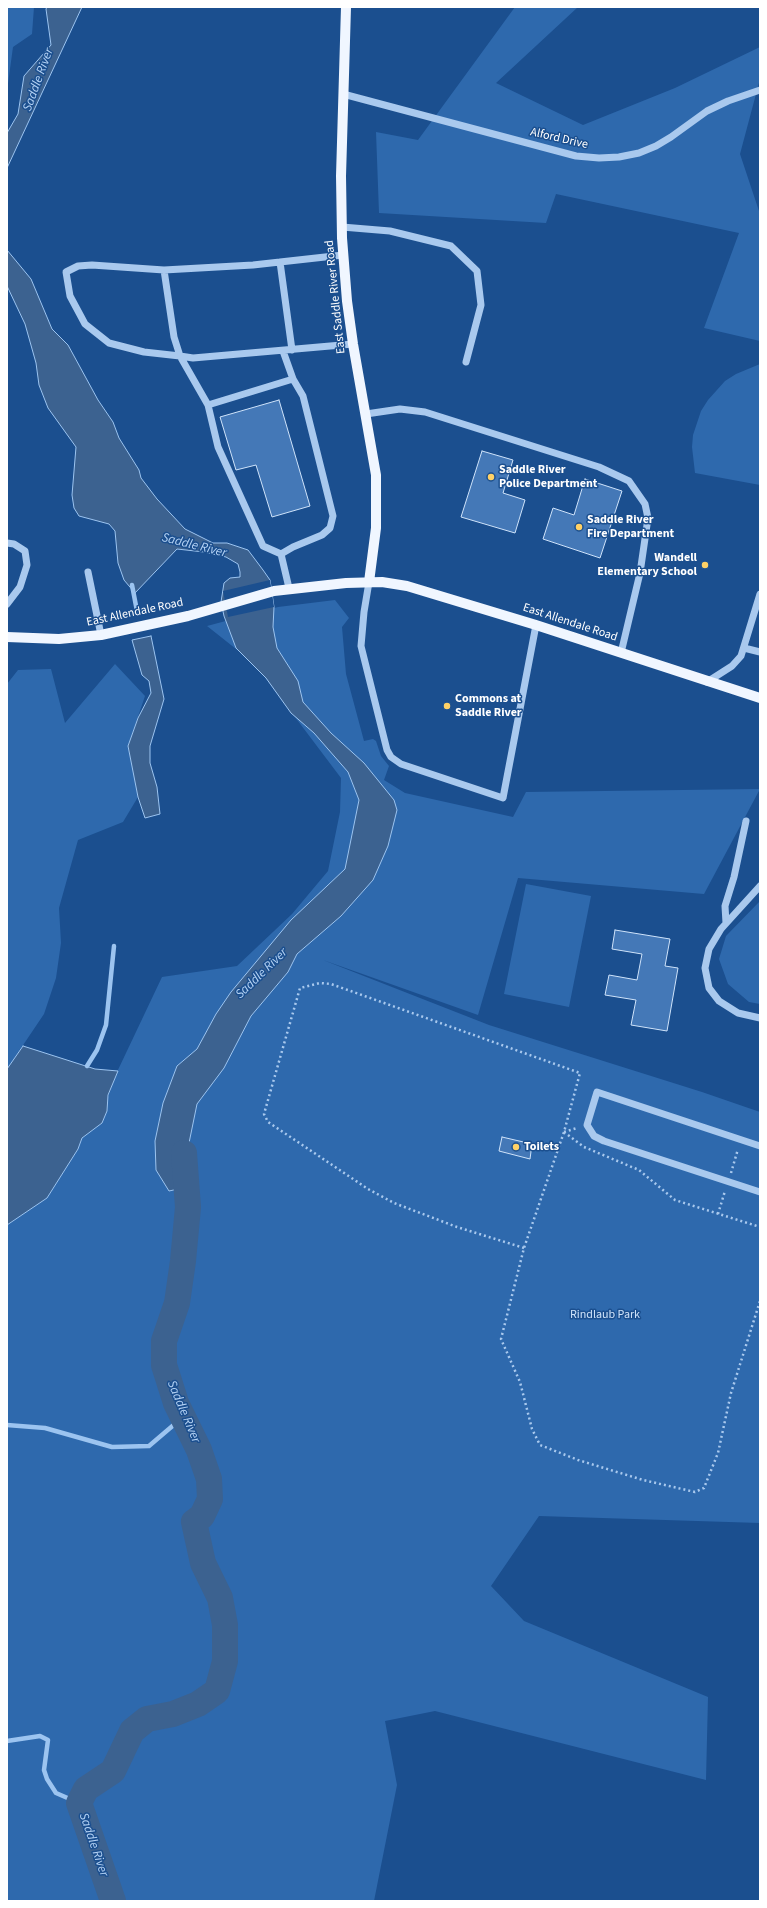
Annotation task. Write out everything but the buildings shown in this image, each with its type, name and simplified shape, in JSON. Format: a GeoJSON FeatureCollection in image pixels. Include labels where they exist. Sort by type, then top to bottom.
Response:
{"type":"FeatureCollection","features":[{"type":"Feature","properties":{"kind":"main road","name":"East Saddle River Road"},"geometry":{"type":"LineString","coordinates":[[346,7],[340,176],[342,227],[353,344],[373,455],[377,493],[376,528],[369,582]]}},
{"type":"Feature","properties":{"kind":"main road","name":"East Allendale Road"},"geometry":{"type":"LineString","coordinates":[[7,637],[59,639],[101,635],[188,616],[219,606],[289,588],[369,582],[407,586],[536,625],[707,682],[760,698]]}},
{"type":"Feature","properties":{"kind":"street","name":"Alford Drive"},"geometry":{"type":"LineString","coordinates":[[343,94],[576,156],[599,158],[619,157],[639,153],[656,146],[672,138],[707,111],[728,101],[760,90]]}},
{"type":"Feature","properties":{"kind":"street"},"geometry":{"type":"LineString","coordinates":[[342,227],[390,231],[451,246],[477,271],[481,305],[466,362]]}},
{"type":"Feature","properties":{"kind":"street"},"geometry":{"type":"LineString","coordinates":[[344,255],[280,262],[164,270],[92,265],[78,266],[66,272],[70,296],[85,324],[109,343],[144,352],[193,358],[353,344]]}},
{"type":"Feature","properties":{"kind":"street"},"geometry":{"type":"LineString","coordinates":[[280,262],[292,350]]}},
{"type":"Feature","properties":{"kind":"street"},"geometry":{"type":"LineString","coordinates":[[164,270],[174,337],[180,356],[208,405],[218,447],[263,546],[281,554]]}},
{"type":"Feature","properties":{"kind":"street"},"geometry":{"type":"LineString","coordinates":[[281,554],[293,547],[322,535],[330,528],[333,516],[303,396],[293,379],[283,351]]}},
{"type":"Feature","properties":{"kind":"street"},"geometry":{"type":"LineString","coordinates":[[208,405],[293,379]]}},
{"type":"Feature","properties":{"kind":"street"},"geometry":{"type":"LineString","coordinates":[[366,414],[400,409],[425,412],[595,466],[629,481],[644,504],[648,518],[640,573],[621,653]]}},
{"type":"Feature","properties":{"kind":"street"},"geometry":{"type":"LineString","coordinates":[[7,543],[14,544],[25,551],[27,565],[20,587],[7,604]]}},
{"type":"Feature","properties":{"kind":"street"},"geometry":{"type":"LineString","coordinates":[[281,554],[289,588]]}},
{"type":"Feature","properties":{"kind":"street"},"geometry":{"type":"LineString","coordinates":[[88,572],[101,635]]}},
{"type":"Feature","properties":{"kind":"street"},"geometry":{"type":"LineString","coordinates":[[369,582],[364,612],[361,646],[387,750],[396,761],[401,764],[503,798],[536,625]]}},
{"type":"Feature","properties":{"kind":"street"},"geometry":{"type":"LineString","coordinates":[[707,682],[736,663],[744,648],[760,594]]}},
{"type":"Feature","properties":{"kind":"street"},"geometry":{"type":"LineString","coordinates":[[744,648],[760,652]]}},
{"type":"Feature","properties":{"kind":"street"},"geometry":{"type":"LineString","coordinates":[[726,923],[725,906],[746,821]]}},
{"type":"Feature","properties":{"kind":"street"},"geometry":{"type":"LineString","coordinates":[[760,886],[726,923],[709,949],[705,968],[709,988],[718,1002],[738,1013],[760,1018]]}},
{"type":"Feature","properties":{"kind":"street"},"geometry":{"type":"LineString","coordinates":[[760,1146],[596,1092],[587,1125],[594,1136],[604,1141],[760,1192]]}},
{"type":"Feature","properties":{"kind":"path"},"geometry":{"type":"LineString","coordinates":[[524,1248],[457,1227],[394,1203],[368,1189],[268,1122],[264,1114],[300,988],[320,984],[331,984],[580,1073],[564,1132],[524,1248],[501,1339],[520,1382],[532,1428],[540,1445],[578,1460],[643,1480],[694,1492],[704,1488],[718,1453],[730,1393],[760,1301]]}},
{"type":"Feature","properties":{"kind":"path"},"geometry":{"type":"LineString","coordinates":[[564,1132],[587,1125]]}},
{"type":"Feature","properties":{"kind":"path"},"geometry":{"type":"LineString","coordinates":[[564,1132],[584,1147],[639,1170],[675,1200],[760,1227]]}},
{"type":"Feature","properties":{"kind":"green space"},"geometry":{"type":"Polygon","coordinates":[[[7,7],[34,7],[32,34],[13,47],[7,91],[7,7]]]}},
{"type":"Feature","properties":{"kind":"green space"},"geometry":{"type":"Polygon","coordinates":[[[515,7],[578,7],[496,83],[583,125],[675,88],[760,47],[760,79],[740,154],[760,214],[760,341],[704,328],[739,233],[556,194],[546,223],[379,213],[376,132],[418,140],[515,7]]]}},
{"type":"Feature","properties":{"kind":"green space"},"geometry":{"type":"Polygon","coordinates":[[[760,364],[760,485],[695,473],[692,447],[693,435],[701,411],[708,400],[725,381],[736,374],[760,364]]]}},
{"type":"Feature","properties":{"kind":"green space","name":"Rindlaub Park"},"geometry":{"type":"Polygon","coordinates":[[[335,600],[349,618],[342,627],[346,674],[364,741],[373,739],[376,741],[381,756],[389,766],[384,780],[405,793],[513,817],[526,792],[760,789],[704,894],[518,878],[478,1015],[323,960],[489,1025],[702,1092],[760,1112],[760,1523],[539,1516],[491,1586],[524,1621],[708,1697],[706,1780],[435,1711],[385,1721],[397,1785],[374,1901],[7,1901],[7,1225],[47,1198],[78,1149],[82,1138],[102,1123],[107,1111],[108,1097],[117,1072],[162,977],[237,966],[292,914],[328,871],[340,812],[341,778],[255,664],[207,626],[278,607],[335,600]]]}},
{"type":"Feature","properties":{"kind":"green space"},"geometry":{"type":"Polygon","coordinates":[[[115,664],[145,696],[128,746],[138,797],[123,822],[78,840],[59,908],[61,943],[56,978],[44,1014],[7,1069],[7,684],[18,670],[51,669],[65,723],[115,664]]]}},
{"type":"Feature","properties":{"kind":"green space"},"geometry":{"type":"Polygon","coordinates":[[[526,884],[591,896],[569,1007],[504,994],[526,884]]]}},
{"type":"Feature","properties":{"kind":"green space"},"geometry":{"type":"Polygon","coordinates":[[[760,901],[760,1004],[749,1002],[728,984],[719,959],[726,936],[760,901]]]}},
{"type":"Feature","properties":{"kind":"water"},"geometry":{"type":"Polygon","coordinates":[[[47,7],[82,7],[7,168],[7,133],[18,114],[24,76],[51,45],[46,9],[47,7]]]}},
{"type":"Feature","properties":{"kind":"water"},"geometry":{"type":"Polygon","coordinates":[[[7,250],[31,279],[52,329],[68,345],[98,400],[113,422],[119,438],[139,470],[141,478],[157,499],[185,529],[213,543],[227,543],[248,550],[270,580],[274,607],[273,627],[277,648],[298,681],[303,702],[331,733],[364,763],[394,800],[397,810],[388,846],[373,880],[341,916],[297,954],[288,972],[251,1016],[224,1068],[197,1104],[189,1143],[192,1186],[169,1191],[156,1170],[155,1141],[163,1103],[177,1066],[197,1049],[216,1014],[231,992],[291,920],[345,869],[359,800],[348,772],[314,733],[291,713],[266,678],[236,648],[224,616],[221,602],[224,583],[230,578],[240,577],[238,564],[226,557],[204,552],[177,549],[135,593],[124,580],[118,563],[115,531],[109,524],[79,516],[74,508],[72,495],[76,447],[48,408],[39,385],[36,363],[25,324],[7,286],[7,250]]]}},
{"type":"Feature","properties":{"kind":"water"},"geometry":{"type":"Polygon","coordinates":[[[151,636],[164,699],[150,746],[150,763],[157,787],[160,814],[145,818],[138,797],[128,746],[138,718],[151,693],[149,681],[142,675],[132,640],[151,636]]]}},
{"type":"Feature","properties":{"kind":"water"},"geometry":{"type":"Polygon","coordinates":[[[23,1046],[95,1069],[118,1071],[108,1095],[107,1111],[102,1123],[82,1138],[78,1149],[47,1198],[7,1225],[7,1069],[23,1046]]]}},
{"type":"Feature","properties":{"kind":"pier"},"geometry":{"type":"Polygon","coordinates":[[[270,580],[274,607],[228,617],[223,591],[270,580]]]}},
{"type":"Feature","properties":{"kind":"waterway"},"geometry":{"type":"LineString","coordinates":[[132,585],[137,611]]}},
{"type":"Feature","properties":{"kind":"waterway"},"geometry":{"type":"LineString","coordinates":[[87,1066],[97,1050],[106,1025],[114,946]]}},
{"type":"Feature","properties":{"kind":"waterway","name":"Saddle River"},"geometry":{"type":"LineString","coordinates":[[113,1901],[79,1803],[86,1789],[113,1771],[132,1731],[147,1719],[173,1714],[198,1704],[217,1691],[225,1661],[225,1625],[220,1598],[203,1563],[194,1522],[202,1516],[210,1499],[209,1479],[199,1450],[176,1403],[164,1365],[164,1341],[177,1303],[183,1261],[188,1207],[184,1153]]}},
{"type":"Feature","properties":{"kind":"waterway"},"geometry":{"type":"LineString","coordinates":[[7,1425],[45,1428],[112,1447],[149,1446],[183,1417]]}},
{"type":"Feature","properties":{"kind":"waterway"},"geometry":{"type":"LineString","coordinates":[[7,1741],[40,1736],[48,1740],[44,1770],[47,1779],[56,1793],[79,1803]]}},
{"type":"Feature","properties":{"kind":"place","name":"Saddle River Police Department"},"geometry":{"type":"Point","coordinates":[491,477]}},
{"type":"Feature","properties":{"kind":"place","name":"Saddle River Fire Department"},"geometry":{"type":"Point","coordinates":[579,527]}},
{"type":"Feature","properties":{"kind":"place","name":"Wandell Elementary School"},"geometry":{"type":"Point","coordinates":[705,565]}},
{"type":"Feature","properties":{"kind":"place","name":"Commons at Saddle River"},"geometry":{"type":"Point","coordinates":[447,706]}},
{"type":"Feature","properties":{"kind":"place","name":"Toilets"},"geometry":{"type":"Point","coordinates":[516,1147]}}]}
